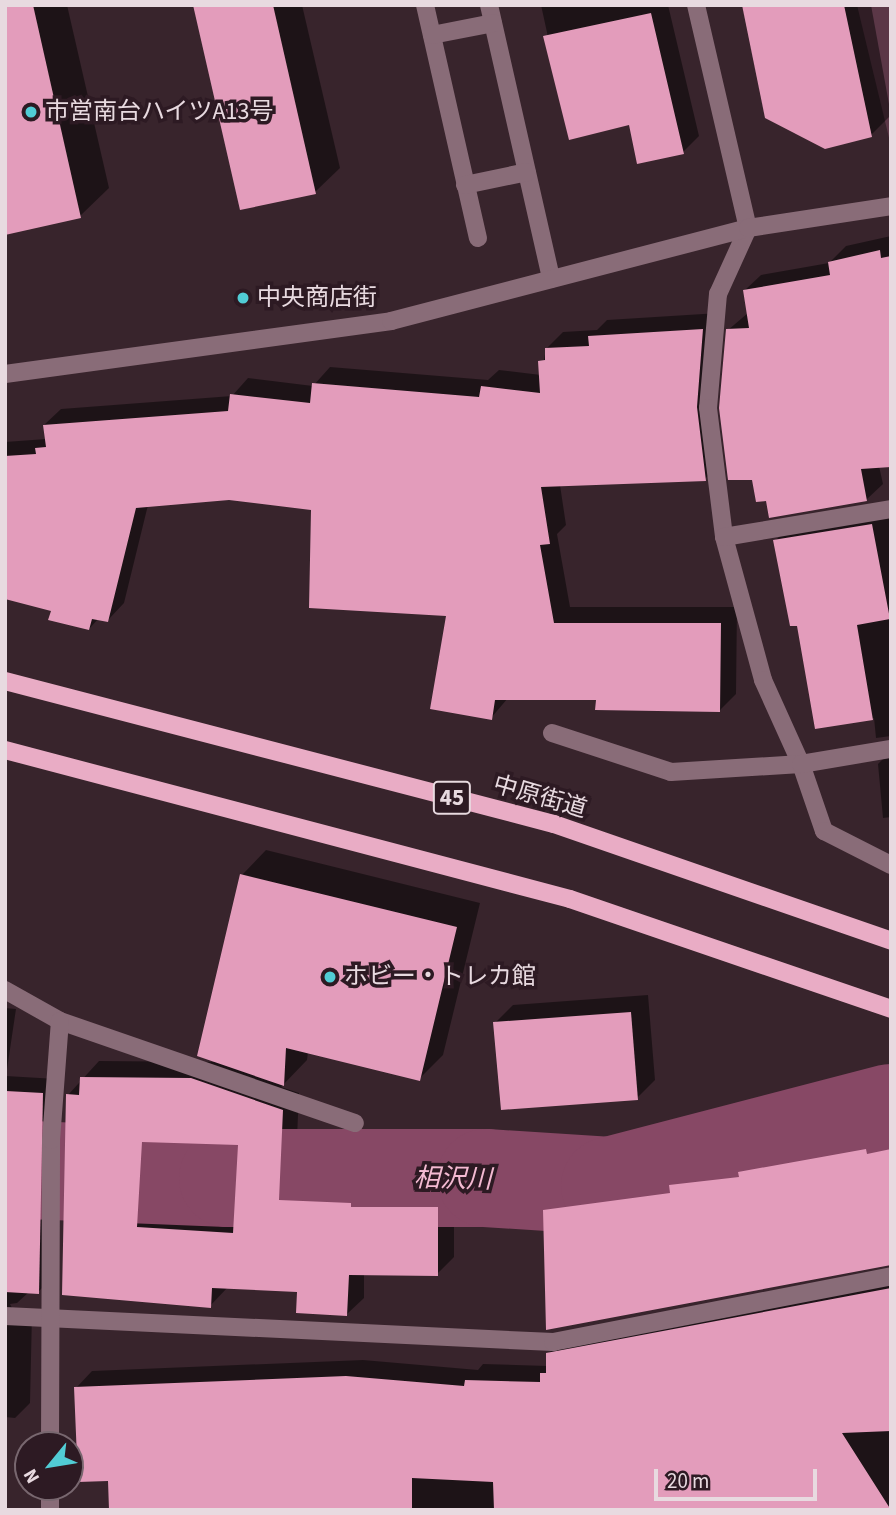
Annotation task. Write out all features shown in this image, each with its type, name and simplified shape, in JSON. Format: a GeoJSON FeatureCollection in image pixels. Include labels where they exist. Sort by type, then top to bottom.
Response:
{"type":"FeatureCollection","features":[{"type":"Feature","properties":{"kind":"main road","name":"中原街道"},"geometry":{"type":"LineString","coordinates":[[5,681],[554,824],[891,941]]}},
{"type":"Feature","properties":{"kind":"main road"},"geometry":{"type":"LineString","coordinates":[[5,750],[570,899],[891,1009]]}},
{"type":"Feature","properties":{"kind":"street"},"geometry":{"type":"LineString","coordinates":[[425,5],[478,237]]}},
{"type":"Feature","properties":{"kind":"street"},"geometry":{"type":"LineString","coordinates":[[696,5],[748,228],[718,294],[708,408],[724,537],[763,680],[802,764],[824,831],[891,865]]}},
{"type":"Feature","properties":{"kind":"street"},"geometry":{"type":"LineString","coordinates":[[432,35],[491,14],[551,278]]}},
{"type":"Feature","properties":{"kind":"street"},"geometry":{"type":"LineString","coordinates":[[466,186],[527,172]]}},
{"type":"Feature","properties":{"kind":"street"},"geometry":{"type":"LineString","coordinates":[[5,373],[391,321],[748,228],[891,206]]}},
{"type":"Feature","properties":{"kind":"street"},"geometry":{"type":"LineString","coordinates":[[724,537],[891,509]]}},
{"type":"Feature","properties":{"kind":"street"},"geometry":{"type":"LineString","coordinates":[[552,733],[671,772],[802,764],[891,749]]}},
{"type":"Feature","properties":{"kind":"street"},"geometry":{"type":"LineString","coordinates":[[5,990],[61,1021],[355,1123]]}},
{"type":"Feature","properties":{"kind":"street"},"geometry":{"type":"LineString","coordinates":[[50,1431],[53,1198],[51,1140],[61,1021]]}},
{"type":"Feature","properties":{"kind":"street"},"geometry":{"type":"LineString","coordinates":[[5,1316],[553,1342],[891,1276]]}},
{"type":"Feature","properties":{"kind":"shaded area"},"geometry":{"type":"Polygon","coordinates":[[[857,5],[891,5],[891,146],[857,5]]]}},
{"type":"Feature","properties":{"kind":"building","name":"市営南台ハイツA13号"},"geometry":{"type":"Polygon","coordinates":[[[5,5],[33,5],[81,218],[5,235],[5,5]]]}},
{"type":"Feature","properties":{"kind":"building"},"geometry":{"type":"Polygon","coordinates":[[[193,5],[273,5],[316,194],[240,210],[193,5]]]}},
{"type":"Feature","properties":{"kind":"building"},"geometry":{"type":"Polygon","coordinates":[[[742,5],[844,5],[872,137],[825,149],[765,118],[742,5]]]}},
{"type":"Feature","properties":{"kind":"building"},"geometry":{"type":"Polygon","coordinates":[[[651,13],[684,154],[637,164],[629,125],[569,140],[543,36],[651,13]]]}},
{"type":"Feature","properties":{"kind":"building"},"geometry":{"type":"Polygon","coordinates":[[[880,250],[881,258],[891,256],[891,467],[861,469],[867,501],[769,518],[766,501],[756,502],[752,480],[728,480],[719,408],[726,329],[749,328],[743,290],[830,275],[828,262],[880,250]]]}},
{"type":"Feature","properties":{"kind":"building"},"geometry":{"type":"Polygon","coordinates":[[[703,329],[697,407],[706,481],[541,487],[550,544],[540,545],[554,623],[721,623],[720,712],[595,710],[596,700],[495,700],[492,720],[430,709],[446,616],[309,608],[311,510],[229,500],[136,508],[108,622],[92,619],[89,630],[48,620],[51,611],[5,599],[5,456],[36,454],[35,448],[46,447],[43,425],[228,411],[230,394],[310,403],[312,383],[479,397],[481,386],[540,393],[538,361],[545,360],[545,348],[589,346],[588,336],[703,329]]]}},
{"type":"Feature","properties":{"kind":"building"},"geometry":{"type":"Polygon","coordinates":[[[872,524],[890,619],[857,625],[873,720],[815,729],[797,626],[790,626],[773,540],[872,524]]]}},
{"type":"Feature","properties":{"kind":"building","name":"ホビー・トレカ館"},"geometry":{"type":"Polygon","coordinates":[[[240,874],[457,927],[420,1081],[286,1048],[284,1086],[197,1056],[240,874]]]}},
{"type":"Feature","properties":{"kind":"building"},"geometry":{"type":"Polygon","coordinates":[[[631,1012],[638,1100],[501,1110],[493,1022],[631,1012]]]}},
{"type":"Feature","properties":{"kind":"building"},"geometry":{"type":"Polygon","coordinates":[[[80,1077],[191,1078],[283,1110],[279,1200],[351,1203],[351,1207],[438,1207],[438,1276],[349,1275],[347,1316],[296,1313],[297,1292],[212,1288],[211,1308],[62,1295],[66,1094],[79,1095],[80,1077]],[[142,1142],[137,1227],[233,1233],[238,1145],[142,1142]]]}},
{"type":"Feature","properties":{"kind":"building"},"geometry":{"type":"Polygon","coordinates":[[[6,1091],[43,1093],[39,1294],[5,1292],[6,1091]]]}},
{"type":"Feature","properties":{"kind":"building"},"geometry":{"type":"Polygon","coordinates":[[[866,1149],[867,1154],[891,1149],[891,1265],[546,1330],[543,1210],[670,1193],[669,1185],[739,1177],[738,1172],[866,1149]]]}},
{"type":"Feature","properties":{"kind":"building"},"geometry":{"type":"Polygon","coordinates":[[[891,1288],[891,1431],[842,1433],[891,1510],[494,1510],[493,1482],[412,1478],[412,1510],[109,1510],[108,1481],[84,1482],[84,1431],[76,1431],[74,1387],[346,1376],[464,1386],[465,1380],[540,1382],[540,1373],[546,1373],[546,1353],[891,1288]]]}},
{"type":"Feature","properties":{"kind":"waterway","name":"相沢川"},"geometry":{"type":"LineString","coordinates":[[5,1169],[228,1178],[486,1178],[610,1186],[891,1113]]}},
{"type":"Feature","properties":{"kind":"place","name":"市営南台ハイツA13号"},"geometry":{"type":"Point","coordinates":[31,112]}},
{"type":"Feature","properties":{"kind":"place","name":"中央商店街"},"geometry":{"type":"Point","coordinates":[243,298]}},
{"type":"Feature","properties":{"kind":"place","name":"ホビー・トレカ館"},"geometry":{"type":"Point","coordinates":[330,977]}}]}
